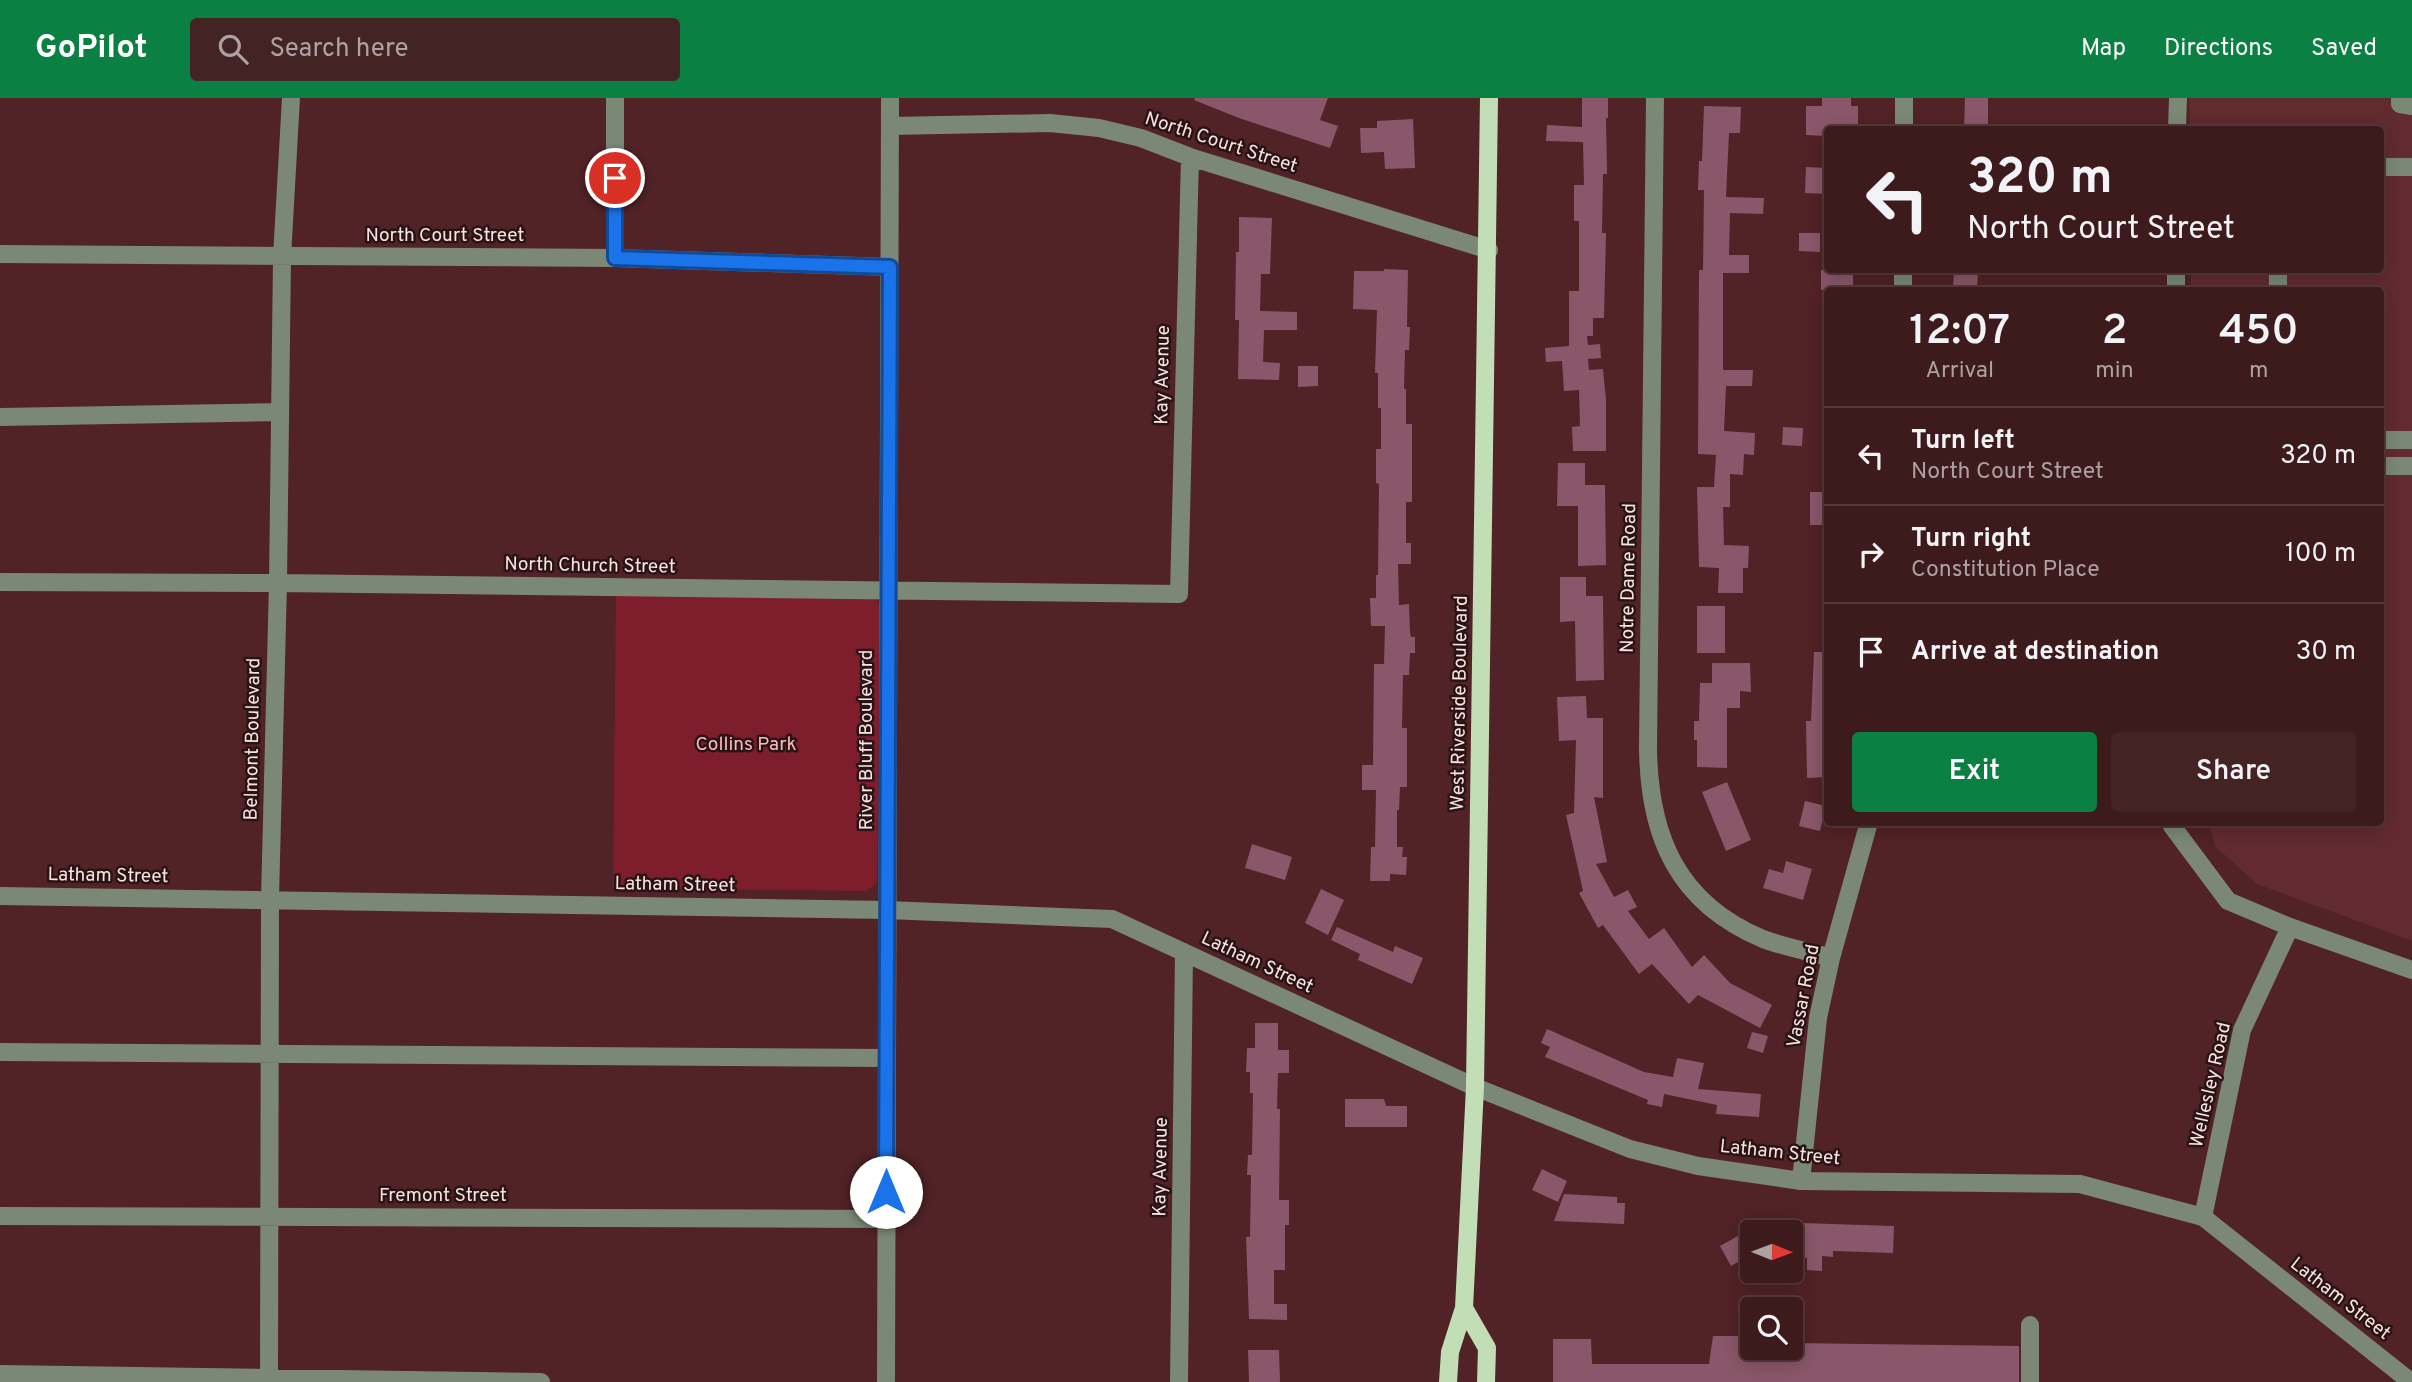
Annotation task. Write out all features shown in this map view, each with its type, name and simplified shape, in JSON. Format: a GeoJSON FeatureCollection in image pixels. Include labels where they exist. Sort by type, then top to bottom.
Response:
{"type":"FeatureCollection","features":[{"type":"Feature","properties":{"kind":"main road","name":"West Riverside Boulevard"},"geometry":{"type":"LineString","coordinates":[[1448,1382],[1450,1352],[1464,1308],[1475,1087],[1489,250],[1489,98]]}},
{"type":"Feature","properties":{"kind":"main road"},"geometry":{"type":"LineString","coordinates":[[1464,1308],[1487,1348],[1486,1382]]}},
{"type":"Feature","properties":{"kind":"street","name":"Belmont Boulevard"},"geometry":{"type":"LineString","coordinates":[[269,1380],[270,899],[282,257],[291,98]]}},
{"type":"Feature","properties":{"kind":"street"},"geometry":{"type":"LineString","coordinates":[[615,98],[615,258]]}},
{"type":"Feature","properties":{"kind":"street","name":"River Bluff Boulevard"},"geometry":{"type":"LineString","coordinates":[[886,1382],[890,98]]}},
{"type":"Feature","properties":{"kind":"street","name":"Notre Dame Road"},"geometry":{"type":"LineString","coordinates":[[1655,98],[1648,748],[1648,778],[1654,816],[1665,848],[1684,879],[1705,903],[1731,923],[1765,940],[1831,958]]}},
{"type":"Feature","properties":{"kind":"street"},"geometry":{"type":"LineString","coordinates":[[1904,98],[1904,126]]}},
{"type":"Feature","properties":{"kind":"street"},"geometry":{"type":"LineString","coordinates":[[2177,126],[2178,98]]}},
{"type":"Feature","properties":{"kind":"street"},"geometry":{"type":"LineString","coordinates":[[2399,98],[2400,104],[2412,106]]}},
{"type":"Feature","properties":{"kind":"street","name":"North Court Street"},"geometry":{"type":"LineString","coordinates":[[890,126],[1050,123],[1099,128],[1141,138],[1190,157],[1489,250]]}},
{"type":"Feature","properties":{"kind":"street","name":"Kay Avenue"},"geometry":{"type":"LineString","coordinates":[[1179,594],[1190,157]]}},
{"type":"Feature","properties":{"kind":"street"},"geometry":{"type":"LineString","coordinates":[[2384,167],[2412,167]]}},
{"type":"Feature","properties":{"kind":"street","name":"North Court Street"},"geometry":{"type":"LineString","coordinates":[[0,254],[615,258],[890,267]]}},
{"type":"Feature","properties":{"kind":"street"},"geometry":{"type":"LineString","coordinates":[[0,417],[280,412]]}},
{"type":"Feature","properties":{"kind":"street"},"geometry":{"type":"LineString","coordinates":[[2384,440],[2412,440]]}},
{"type":"Feature","properties":{"kind":"street"},"geometry":{"type":"LineString","coordinates":[[2384,466],[2412,466]]}},
{"type":"Feature","properties":{"kind":"street","name":"North Church Street"},"geometry":{"type":"LineString","coordinates":[[0,582],[1179,594]]}},
{"type":"Feature","properties":{"kind":"street","name":"Vassar Road"},"geometry":{"type":"LineString","coordinates":[[1801,1181],[1818,1018],[1831,958],[1868,826]]}},
{"type":"Feature","properties":{"kind":"street"},"geometry":{"type":"LineString","coordinates":[[2172,826],[2228,901],[2290,928],[2412,970]]}},
{"type":"Feature","properties":{"kind":"street","name":"Latham Street"},"geometry":{"type":"LineString","coordinates":[[0,895],[887,910],[1112,919],[1475,1087],[1630,1149],[1698,1166],[1801,1181],[2080,1185],[2203,1217],[2411,1382]]}},
{"type":"Feature","properties":{"kind":"street","name":"Wellesley Road"},"geometry":{"type":"LineString","coordinates":[[2203,1217],[2242,1030],[2290,928]]}},
{"type":"Feature","properties":{"kind":"street","name":"Kay Avenue"},"geometry":{"type":"LineString","coordinates":[[1179,1382],[1184,952]]}},
{"type":"Feature","properties":{"kind":"street"},"geometry":{"type":"LineString","coordinates":[[0,1052],[887,1058]]}},
{"type":"Feature","properties":{"kind":"street","name":"Fremont Street"},"geometry":{"type":"LineString","coordinates":[[0,1216],[886,1219]]}},
{"type":"Feature","properties":{"kind":"street"},"geometry":{"type":"LineString","coordinates":[[2029,1382],[2030,1325]]}},
{"type":"Feature","properties":{"kind":"street"},"geometry":{"type":"LineString","coordinates":[[0,1374],[541,1382]]}},
{"type":"Feature","properties":{"kind":"shaded area"},"geometry":{"type":"Polygon","coordinates":[[[2189,98],[2412,98],[2412,941],[2257,884],[2216,847],[2209,826],[2384,826],[2384,287],[2191,287],[2191,273],[2384,273],[2384,126],[2190,126],[2189,98]]]}},
{"type":"Feature","properties":{"kind":"green space","name":"Collins Park"},"geometry":{"type":"Polygon","coordinates":[[[616,591],[871,597],[877,600],[880,607],[877,883],[867,891],[613,888],[616,591]]]}},
{"type":"Feature","properties":{"kind":"building"},"geometry":{"type":"Polygon","coordinates":[[[1328,98],[1320,120],[1338,126],[1330,148],[1239,118],[1194,100],[1328,98]]]}},
{"type":"Feature","properties":{"kind":"building"},"geometry":{"type":"Polygon","coordinates":[[[1582,98],[1608,98],[1607,174],[1603,174],[1602,233],[1606,233],[1604,318],[1593,318],[1593,336],[1587,336],[1588,345],[1600,344],[1601,358],[1588,359],[1589,370],[1603,369],[1606,451],[1573,451],[1572,427],[1580,426],[1579,390],[1564,391],[1562,361],[1546,362],[1545,348],[1569,346],[1569,291],[1579,291],[1579,221],[1574,221],[1574,185],[1584,185],[1583,142],[1546,141],[1547,125],[1582,127],[1582,98]]]}},
{"type":"Feature","properties":{"kind":"building"},"geometry":{"type":"Polygon","coordinates":[[[1822,98],[1851,98],[1851,106],[1858,106],[1858,126],[1824,126],[1824,136],[1806,135],[1806,106],[1822,106],[1822,98]]]}},
{"type":"Feature","properties":{"kind":"building"},"geometry":{"type":"Polygon","coordinates":[[[1965,98],[1988,98],[1988,126],[1964,126],[1965,98]]]}},
{"type":"Feature","properties":{"kind":"building"},"geometry":{"type":"Polygon","coordinates":[[[1704,106],[1741,107],[1740,133],[1729,133],[1726,197],[1764,198],[1763,214],[1730,213],[1729,255],[1749,255],[1749,273],[1723,273],[1723,370],[1753,370],[1752,386],[1726,386],[1724,431],[1755,433],[1754,455],[1744,454],[1743,475],[1730,474],[1730,507],[1723,507],[1724,545],[1749,546],[1748,568],[1743,568],[1743,593],[1718,593],[1719,568],[1699,567],[1697,487],[1714,487],[1716,455],[1698,454],[1699,270],[1703,270],[1704,190],[1698,190],[1704,106]]]}},
{"type":"Feature","properties":{"kind":"building"},"geometry":{"type":"Polygon","coordinates":[[[1413,119],[1415,168],[1385,169],[1384,152],[1361,153],[1360,128],[1377,128],[1377,121],[1413,119]]]}},
{"type":"Feature","properties":{"kind":"building"},"geometry":{"type":"Polygon","coordinates":[[[1806,167],[1824,168],[1824,194],[1805,193],[1806,167]]]}},
{"type":"Feature","properties":{"kind":"building"},"geometry":{"type":"Polygon","coordinates":[[[1239,217],[1272,218],[1270,274],[1261,274],[1260,311],[1297,312],[1297,330],[1264,330],[1263,362],[1280,363],[1279,380],[1238,379],[1239,320],[1235,320],[1239,217]]]}},
{"type":"Feature","properties":{"kind":"building"},"geometry":{"type":"Polygon","coordinates":[[[1799,233],[1820,233],[1820,252],[1799,251],[1799,233]]]}},
{"type":"Feature","properties":{"kind":"building"},"geometry":{"type":"Polygon","coordinates":[[[1408,270],[1407,327],[1410,327],[1409,350],[1405,350],[1404,389],[1406,424],[1412,424],[1412,502],[1406,502],[1406,543],[1411,543],[1411,564],[1398,564],[1399,605],[1409,604],[1410,632],[1411,637],[1415,637],[1415,653],[1410,653],[1409,675],[1403,675],[1402,728],[1407,728],[1407,787],[1400,787],[1397,810],[1397,847],[1403,847],[1402,857],[1407,857],[1406,875],[1390,874],[1390,881],[1370,881],[1371,847],[1375,847],[1376,790],[1362,790],[1362,765],[1373,765],[1374,664],[1384,664],[1385,626],[1371,626],[1370,598],[1376,598],[1378,575],[1379,484],[1376,483],[1376,449],[1381,449],[1381,408],[1378,408],[1378,373],[1375,373],[1377,310],[1353,309],[1354,271],[1408,270]]]}},
{"type":"Feature","properties":{"kind":"building"},"geometry":{"type":"Polygon","coordinates":[[[1821,270],[1824,270],[1824,273],[1853,273],[1853,287],[1824,287],[1824,290],[1821,290],[1821,270]]]}},
{"type":"Feature","properties":{"kind":"building"},"geometry":{"type":"Polygon","coordinates":[[[1954,273],[1978,273],[1977,287],[1953,287],[1954,273]]]}},
{"type":"Feature","properties":{"kind":"building"},"geometry":{"type":"Polygon","coordinates":[[[1298,366],[1318,366],[1318,386],[1298,387],[1298,366]]]}},
{"type":"Feature","properties":{"kind":"building"},"geometry":{"type":"Polygon","coordinates":[[[1783,427],[1803,428],[1802,446],[1782,445],[1783,427]]]}},
{"type":"Feature","properties":{"kind":"building"},"geometry":{"type":"Polygon","coordinates":[[[1558,463],[1585,463],[1585,485],[1605,485],[1606,565],[1578,566],[1578,506],[1557,506],[1558,463]]]}},
{"type":"Feature","properties":{"kind":"building"},"geometry":{"type":"Polygon","coordinates":[[[1810,492],[1824,492],[1824,525],[1810,525],[1810,492]]]}},
{"type":"Feature","properties":{"kind":"building"},"geometry":{"type":"Polygon","coordinates":[[[1560,577],[1586,577],[1586,596],[1603,596],[1604,680],[1576,681],[1575,621],[1560,622],[1560,577]]]}},
{"type":"Feature","properties":{"kind":"building"},"geometry":{"type":"Polygon","coordinates":[[[1697,606],[1725,606],[1725,653],[1697,653],[1697,606]]]}},
{"type":"Feature","properties":{"kind":"building"},"geometry":{"type":"Polygon","coordinates":[[[1814,652],[1824,652],[1824,777],[1807,778],[1806,721],[1811,721],[1814,652]]]}},
{"type":"Feature","properties":{"kind":"building"},"geometry":{"type":"Polygon","coordinates":[[[1712,663],[1750,663],[1751,692],[1740,691],[1740,708],[1727,708],[1727,768],[1697,767],[1694,721],[1699,721],[1700,683],[1712,683],[1712,663]]]}},
{"type":"Feature","properties":{"kind":"building"},"geometry":{"type":"Polygon","coordinates":[[[1586,696],[1587,718],[1603,718],[1603,798],[1594,797],[1607,862],[1596,864],[1614,897],[1628,890],[1637,907],[1628,911],[1649,939],[1664,928],[1692,967],[1704,955],[1730,983],[1772,1005],[1760,1028],[1698,995],[1689,1004],[1652,964],[1639,974],[1603,925],[1598,928],[1579,893],[1583,891],[1566,815],[1574,813],[1576,740],[1559,741],[1557,697],[1586,696]]]}},
{"type":"Feature","properties":{"kind":"building"},"geometry":{"type":"Polygon","coordinates":[[[1727,782],[1751,840],[1726,851],[1702,792],[1727,782]]]}},
{"type":"Feature","properties":{"kind":"building"},"geometry":{"type":"Polygon","coordinates":[[[1805,801],[1824,806],[1820,831],[1799,826],[1805,801]]]}},
{"type":"Feature","properties":{"kind":"building"},"geometry":{"type":"Polygon","coordinates":[[[1252,844],[1292,857],[1285,880],[1245,868],[1252,844]]]}},
{"type":"Feature","properties":{"kind":"building"},"geometry":{"type":"Polygon","coordinates":[[[1786,861],[1812,869],[1803,900],[1763,888],[1769,869],[1783,873],[1786,861]]]}},
{"type":"Feature","properties":{"kind":"building"},"geometry":{"type":"Polygon","coordinates":[[[1321,889],[1344,900],[1328,935],[1305,923],[1321,889]]]}},
{"type":"Feature","properties":{"kind":"building"},"geometry":{"type":"Polygon","coordinates":[[[1337,927],[1393,952],[1395,946],[1423,958],[1412,984],[1358,960],[1360,954],[1331,940],[1337,927]]]}},
{"type":"Feature","properties":{"kind":"building"},"geometry":{"type":"Polygon","coordinates":[[[1255,1023],[1278,1023],[1278,1050],[1289,1050],[1289,1073],[1278,1073],[1277,1109],[1280,1109],[1279,1200],[1289,1200],[1289,1225],[1285,1225],[1285,1270],[1274,1270],[1274,1304],[1287,1304],[1287,1320],[1249,1319],[1246,1237],[1250,1237],[1251,1175],[1247,1175],[1248,1155],[1252,1155],[1253,1093],[1250,1093],[1250,1072],[1246,1072],[1247,1048],[1255,1048],[1255,1023]]]}},
{"type":"Feature","properties":{"kind":"building"},"geometry":{"type":"Polygon","coordinates":[[[1547,1029],[1644,1072],[1673,1077],[1677,1058],[1704,1063],[1698,1089],[1761,1094],[1759,1117],[1716,1114],[1717,1105],[1664,1094],[1662,1107],[1647,1104],[1648,1100],[1545,1057],[1550,1047],[1541,1043],[1547,1029]]]}},
{"type":"Feature","properties":{"kind":"building"},"geometry":{"type":"Polygon","coordinates":[[[1752,1032],[1768,1036],[1763,1053],[1747,1048],[1752,1032]]]}},
{"type":"Feature","properties":{"kind":"building"},"geometry":{"type":"Polygon","coordinates":[[[1345,1099],[1384,1099],[1386,1106],[1407,1106],[1407,1127],[1345,1127],[1345,1099]]]}},
{"type":"Feature","properties":{"kind":"building"},"geometry":{"type":"Polygon","coordinates":[[[1542,1169],[1567,1181],[1558,1202],[1532,1190],[1542,1169]]]}},
{"type":"Feature","properties":{"kind":"building"},"geometry":{"type":"Polygon","coordinates":[[[1564,1194],[1617,1197],[1617,1203],[1625,1203],[1624,1224],[1554,1221],[1564,1194]]]}},
{"type":"Feature","properties":{"kind":"building"},"geometry":{"type":"Polygon","coordinates":[[[1803,1223],[1894,1226],[1893,1253],[1833,1251],[1833,1257],[1822,1256],[1822,1271],[1807,1270],[1807,1258],[1803,1257],[1803,1223]]]}},
{"type":"Feature","properties":{"kind":"building"},"geometry":{"type":"Polygon","coordinates":[[[1740,1235],[1740,1261],[1731,1266],[1720,1246],[1740,1235]]]}},
{"type":"Feature","properties":{"kind":"building"},"geometry":{"type":"Polygon","coordinates":[[[1713,1336],[1740,1336],[1740,1360],[1803,1360],[1803,1343],[2019,1346],[2019,1382],[1553,1382],[1553,1339],[1591,1339],[1592,1364],[1709,1364],[1713,1336]]]}},
{"type":"Feature","properties":{"kind":"building"},"geometry":{"type":"Polygon","coordinates":[[[1248,1350],[1279,1350],[1280,1382],[1249,1382],[1248,1350]]]}},
{"type":"Feature","properties":{"kind":"route"},"geometry":{"type":"LineString","coordinates":[[615,178],[615,258],[890,267],[886,1192]]}}]}
